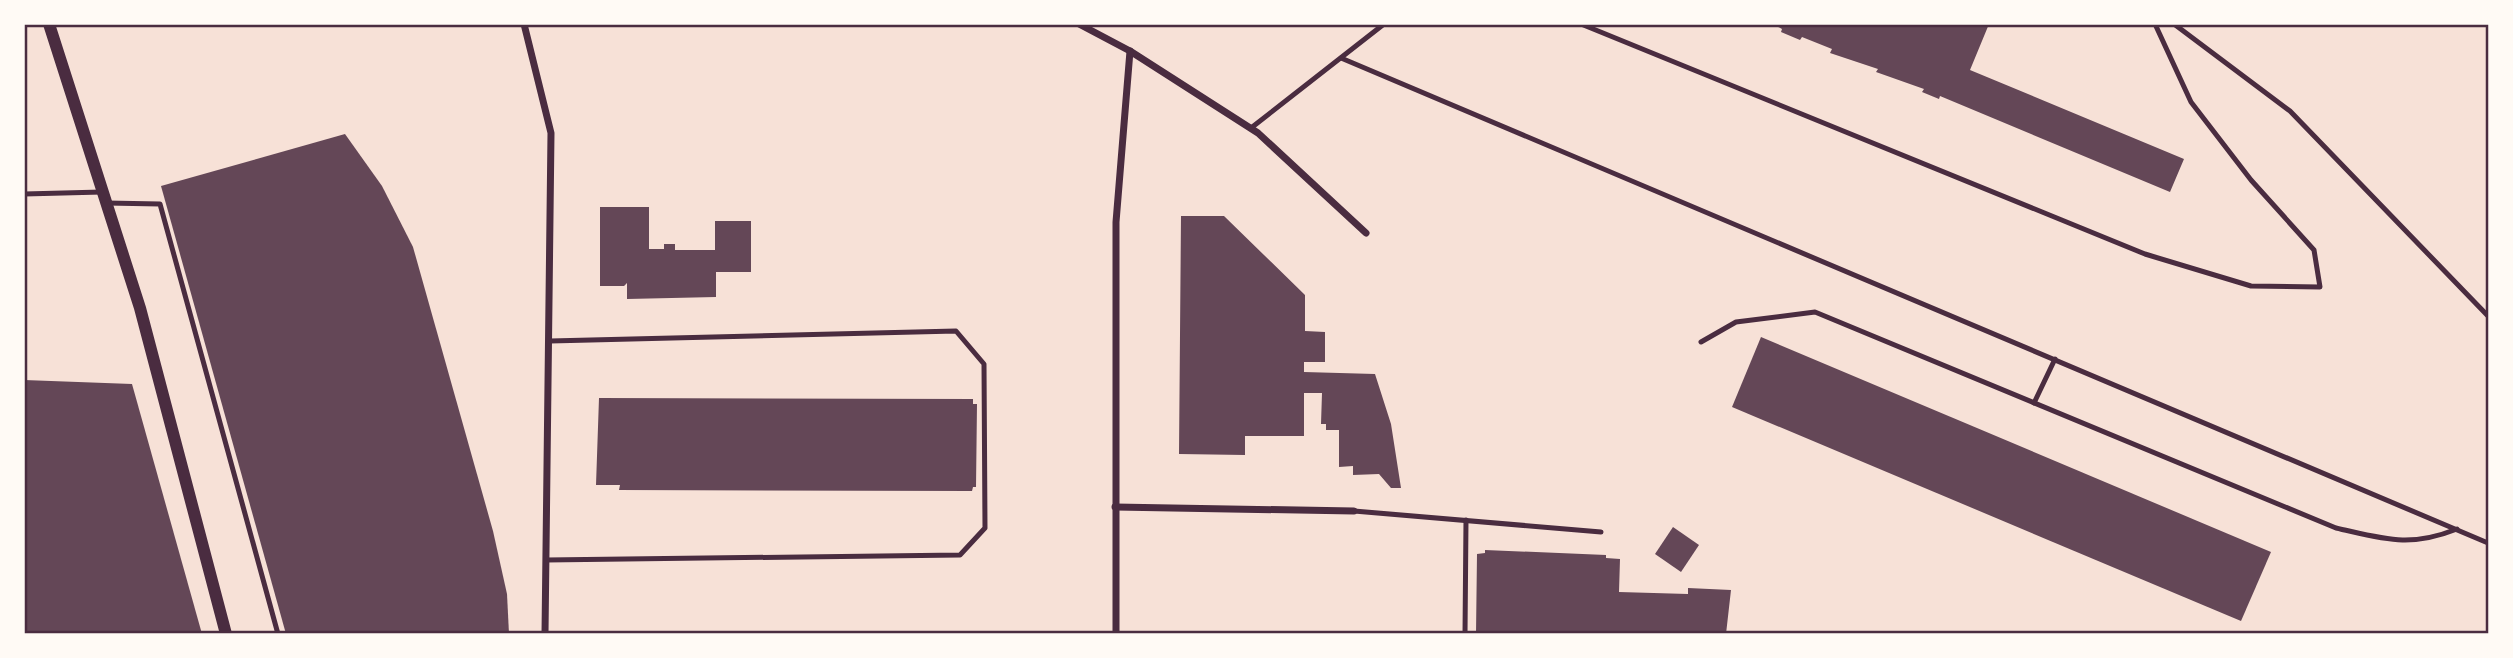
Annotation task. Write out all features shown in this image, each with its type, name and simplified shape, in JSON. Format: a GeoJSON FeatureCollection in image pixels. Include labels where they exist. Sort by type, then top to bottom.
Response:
{"type":"FeatureCollection","features":[{"type":"Feature","properties":{"kind":"street"},"geometry":{"type":"LineString","coordinates":[[49,24],[140,307],[226,634]]}},
{"type":"Feature","properties":{"kind":"street"},"geometry":{"type":"LineString","coordinates":[[524,24],[551,133],[545,634]]}},
{"type":"Feature","properties":{"kind":"street"},"geometry":{"type":"LineString","coordinates":[[1079,24],[1130,51],[1251,128],[1366,233]]}},
{"type":"Feature","properties":{"kind":"street"},"geometry":{"type":"LineString","coordinates":[[1116,634],[1116,222],[1130,51]]}},
{"type":"Feature","properties":{"kind":"street"},"geometry":{"type":"LineString","coordinates":[[1115,508],[1354,511]]}},
{"type":"Feature","properties":{"kind":"lane"},"geometry":{"type":"LineString","coordinates":[[1251,128],[1384,24]]}},
{"type":"Feature","properties":{"kind":"lane"},"geometry":{"type":"LineString","coordinates":[[1581,24],[2145,254],[2251,286],[2320,287],[2314,250],[2251,180],[2192,102],[2155,24]]}},
{"type":"Feature","properties":{"kind":"lane"},"geometry":{"type":"LineString","coordinates":[[2174,24],[2290,111],[2488,316]]}},
{"type":"Feature","properties":{"kind":"lane"},"geometry":{"type":"LineString","coordinates":[[1341,58],[2488,543]]}},
{"type":"Feature","properties":{"kind":"lane"},"geometry":{"type":"LineString","coordinates":[[24,194],[160,204],[278,634]]}},
{"type":"Feature","properties":{"kind":"lane"},"geometry":{"type":"LineString","coordinates":[[1701,342],[1736,322],[1815,312],[2336,528],[2394,541],[2428,541],[2457,529]]}},
{"type":"Feature","properties":{"kind":"lane"},"geometry":{"type":"LineString","coordinates":[[547,560],[960,555],[985,528],[984,364],[956,331],[550,341]]}},
{"type":"Feature","properties":{"kind":"lane"},"geometry":{"type":"LineString","coordinates":[[2034,403],[2054,359]]}},
{"type":"Feature","properties":{"kind":"lane"},"geometry":{"type":"LineString","coordinates":[[1354,511],[1601,532]]}},
{"type":"Feature","properties":{"kind":"lane"},"geometry":{"type":"LineString","coordinates":[[1465,634],[1466,520]]}},
{"type":"Feature","properties":{"kind":"building"},"geometry":{"type":"Polygon","coordinates":[[[1773,24],[1989,24],[1970,70],[2184,159],[2170,192],[1940,96],[1939,99],[1922,92],[1924,89],[1876,72],[1878,69],[1830,53],[1832,49],[1781,32],[1782,29],[1773,24]]]}},
{"type":"Feature","properties":{"kind":"building"},"geometry":{"type":"Polygon","coordinates":[[[345,134],[382,186],[413,247],[493,531],[507,594],[509,634],[286,634],[161,186],[345,134]]]}},
{"type":"Feature","properties":{"kind":"building"},"geometry":{"type":"Polygon","coordinates":[[[600,207],[649,207],[649,249],[664,249],[664,244],[675,244],[675,250],[715,250],[715,221],[751,221],[751,272],[716,272],[716,297],[627,299],[627,283],[624,286],[600,286],[600,207]]]}},
{"type":"Feature","properties":{"kind":"building"},"geometry":{"type":"Polygon","coordinates":[[[1181,216],[1224,216],[1305,295],[1305,331],[1325,332],[1325,362],[1304,362],[1304,372],[1375,374],[1391,424],[1401,488],[1391,488],[1379,474],[1353,475],[1353,466],[1339,467],[1339,430],[1326,430],[1326,424],[1321,424],[1322,393],[1304,393],[1304,436],[1245,436],[1245,455],[1179,454],[1181,216]]]}},
{"type":"Feature","properties":{"kind":"building"},"geometry":{"type":"Polygon","coordinates":[[[1761,337],[2271,552],[2241,621],[1732,407],[1761,337]]]}},
{"type":"Feature","properties":{"kind":"building"},"geometry":{"type":"Polygon","coordinates":[[[24,380],[132,384],[202,634],[24,634],[24,380]]]}},
{"type":"Feature","properties":{"kind":"building"},"geometry":{"type":"Polygon","coordinates":[[[599,398],[973,399],[973,404],[977,404],[976,487],[973,487],[972,491],[619,490],[620,485],[596,485],[599,398]]]}},
{"type":"Feature","properties":{"kind":"building"},"geometry":{"type":"Polygon","coordinates":[[[1673,527],[1699,545],[1681,572],[1655,554],[1673,527]]]}},
{"type":"Feature","properties":{"kind":"building"},"geometry":{"type":"Polygon","coordinates":[[[1485,550],[1606,555],[1606,558],[1620,559],[1619,592],[1688,594],[1688,588],[1731,590],[1726,634],[1476,634],[1477,554],[1485,553],[1485,550]]]}}]}
